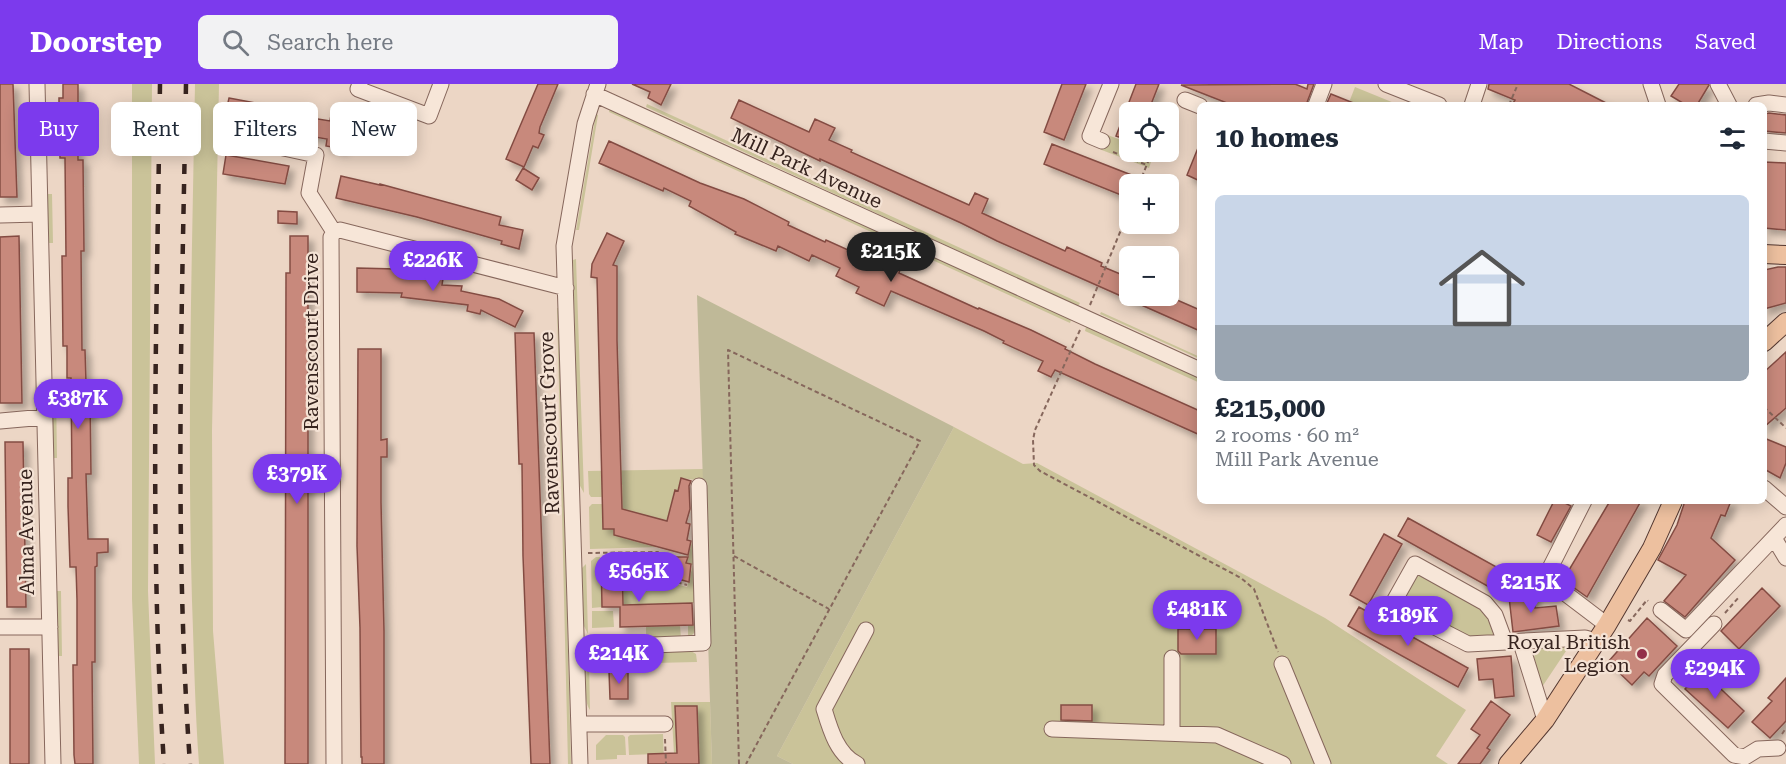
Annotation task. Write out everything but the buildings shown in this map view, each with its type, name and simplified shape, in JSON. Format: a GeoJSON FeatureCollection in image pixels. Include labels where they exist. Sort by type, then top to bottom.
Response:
{"type":"FeatureCollection","features":[{"type":"Feature","properties":{"kind":"main road"},"geometry":{"type":"LineString","coordinates":[[1767,254],[1786,255]]}},
{"type":"Feature","properties":{"kind":"main road"},"geometry":{"type":"LineString","coordinates":[[1767,339],[1786,322]]}},
{"type":"Feature","properties":{"kind":"main road"},"geometry":{"type":"LineString","coordinates":[[1508,764],[1545,720],[1607,625],[1652,548],[1672,504]]}},
{"type":"Feature","properties":{"kind":"street","name":"Alma Avenue"},"geometry":{"type":"LineString","coordinates":[[37,84],[53,764]]}},
{"type":"Feature","properties":{"kind":"street"},"geometry":{"type":"LineString","coordinates":[[359,86],[429,116],[441,84]]}},
{"type":"Feature","properties":{"kind":"street"},"geometry":{"type":"LineString","coordinates":[[1102,141],[1090,136],[1111,84]]}},
{"type":"Feature","properties":{"kind":"street"},"geometry":{"type":"LineString","coordinates":[[1317,102],[1324,84]]}},
{"type":"Feature","properties":{"kind":"street"},"geometry":{"type":"LineString","coordinates":[[1386,84],[1431,102]]}},
{"type":"Feature","properties":{"kind":"street"},"geometry":{"type":"LineString","coordinates":[[1473,102],[1479,84]]}},
{"type":"Feature","properties":{"kind":"street"},"geometry":{"type":"LineString","coordinates":[[1651,84],[1657,102]]}},
{"type":"Feature","properties":{"kind":"street"},"geometry":{"type":"LineString","coordinates":[[1718,84],[1727,102]]}},
{"type":"Feature","properties":{"kind":"street","name":"Ravenscourt Grove"},"geometry":{"type":"LineString","coordinates":[[580,764],[564,246],[585,124],[596,89]]}},
{"type":"Feature","properties":{"kind":"street","name":"Mill Park Avenue"},"geometry":{"type":"LineString","coordinates":[[596,89],[1197,369]]}},
{"type":"Feature","properties":{"kind":"street"},"geometry":{"type":"LineString","coordinates":[[1185,100],[1197,104]]}},
{"type":"Feature","properties":{"kind":"street"},"geometry":{"type":"LineString","coordinates":[[1767,103],[1786,105]]}},
{"type":"Feature","properties":{"kind":"street"},"geometry":{"type":"LineString","coordinates":[[1767,141],[1786,143]]}},
{"type":"Feature","properties":{"kind":"street"},"geometry":{"type":"LineString","coordinates":[[316,156],[309,193],[334,232]]}},
{"type":"Feature","properties":{"kind":"street"},"geometry":{"type":"LineString","coordinates":[[0,215],[40,214]]}},
{"type":"Feature","properties":{"kind":"street","name":"Ravenscourt Drive"},"geometry":{"type":"LineString","coordinates":[[334,764],[331,237],[334,232],[340,230],[567,288]]}},
{"type":"Feature","properties":{"kind":"street"},"geometry":{"type":"LineString","coordinates":[[0,421],[45,417]]}},
{"type":"Feature","properties":{"kind":"street"},"geometry":{"type":"LineString","coordinates":[[577,648],[703,643],[699,486]]}},
{"type":"Feature","properties":{"kind":"street"},"geometry":{"type":"LineString","coordinates":[[1767,491],[1786,507]]}},
{"type":"Feature","properties":{"kind":"street"},"geometry":{"type":"LineString","coordinates":[[1582,504],[1545,578],[1607,625]]}},
{"type":"Feature","properties":{"kind":"street"},"geometry":{"type":"LineString","coordinates":[[1660,610],[1686,630],[1786,525]]}},
{"type":"Feature","properties":{"kind":"street"},"geometry":{"type":"LineString","coordinates":[[1768,544],[1786,558]]}},
{"type":"Feature","properties":{"kind":"street"},"geometry":{"type":"LineString","coordinates":[[1505,642],[1495,615],[1485,603],[1415,564],[1392,605],[1468,644],[1585,638],[1596,642]]}},
{"type":"Feature","properties":{"kind":"street"},"geometry":{"type":"LineString","coordinates":[[1714,624],[1665,675],[1662,684],[1734,755],[1745,757],[1758,749],[1778,744],[1776,764]]}},
{"type":"Feature","properties":{"kind":"street"},"geometry":{"type":"LineString","coordinates":[[0,627],[50,627]]}},
{"type":"Feature","properties":{"kind":"street"},"geometry":{"type":"LineString","coordinates":[[857,764],[847,759],[832,734],[824,709],[866,630]]}},
{"type":"Feature","properties":{"kind":"street"},"geometry":{"type":"LineString","coordinates":[[1521,643],[1545,720]]}},
{"type":"Feature","properties":{"kind":"street"},"geometry":{"type":"LineString","coordinates":[[1172,658],[1172,733]]}},
{"type":"Feature","properties":{"kind":"street"},"geometry":{"type":"LineString","coordinates":[[1282,664],[1323,764]]}},
{"type":"Feature","properties":{"kind":"street"},"geometry":{"type":"LineString","coordinates":[[579,724],[665,724]]}},
{"type":"Feature","properties":{"kind":"street"},"geometry":{"type":"LineString","coordinates":[[1052,729],[1217,735],[1283,764]]}},
{"type":"Feature","properties":{"kind":"path"},"geometry":{"type":"LineString","coordinates":[[1510,102],[1518,84]]}},
{"type":"Feature","properties":{"kind":"path"},"geometry":{"type":"LineString","coordinates":[[1102,141],[1104,148],[1147,165]]}},
{"type":"Feature","properties":{"kind":"path"},"geometry":{"type":"LineString","coordinates":[[1143,174],[1148,162]]}},
{"type":"Feature","properties":{"kind":"path"},"geometry":{"type":"LineString","coordinates":[[1119,234],[1035,430],[1034,465],[1040,471],[1241,578],[1254,589],[1282,664]]}},
{"type":"Feature","properties":{"kind":"path"},"geometry":{"type":"LineString","coordinates":[[739,764],[728,350],[920,441],[746,764]]}},
{"type":"Feature","properties":{"kind":"path"},"geometry":{"type":"LineString","coordinates":[[1767,410],[1786,428]]}},
{"type":"Feature","properties":{"kind":"path"},"geometry":{"type":"LineString","coordinates":[[574,553],[658,552],[652,575],[689,585],[691,580],[702,583]]}},
{"type":"Feature","properties":{"kind":"path"},"geometry":{"type":"LineString","coordinates":[[734,556],[829,609]]}},
{"type":"Feature","properties":{"kind":"path"},"geometry":{"type":"LineString","coordinates":[[1617,609],[1630,621],[1647,600],[1660,610]]}},
{"type":"Feature","properties":{"kind":"path"},"geometry":{"type":"LineString","coordinates":[[665,724],[666,764]]}},
{"type":"Feature","properties":{"kind":"shaded area"},"geometry":{"type":"Polygon","coordinates":[[[132,84],[152,84],[152,102],[132,102],[132,84]]]}},
{"type":"Feature","properties":{"kind":"shaded area"},"geometry":{"type":"Polygon","coordinates":[[[195,84],[219,84],[219,102],[213,102],[213,156],[218,156],[212,431],[213,631],[224,764],[199,764],[196,703],[192,601],[190,342],[194,156],[201,156],[201,102],[195,102],[195,84]]]}},
{"type":"Feature","properties":{"kind":"shaded area"},"geometry":{"type":"Polygon","coordinates":[[[1355,87],[1392,102],[1349,102],[1355,87]]]}},
{"type":"Feature","properties":{"kind":"shaded area"},"geometry":{"type":"Polygon","coordinates":[[[647,104],[1080,303],[1078,306],[646,107],[647,104]]]}},
{"type":"Feature","properties":{"kind":"shaded area"},"geometry":{"type":"Polygon","coordinates":[[[610,109],[1071,320],[1070,323],[609,112],[610,109]]]}},
{"type":"Feature","properties":{"kind":"shaded area"},"geometry":{"type":"Polygon","coordinates":[[[596,114],[598,115],[579,230],[576,230],[596,114]]]}},
{"type":"Feature","properties":{"kind":"shaded area"},"geometry":{"type":"Polygon","coordinates":[[[1105,134],[1119,139],[1119,157],[1099,149],[1105,134]]]}},
{"type":"Feature","properties":{"kind":"shaded area"},"geometry":{"type":"Polygon","coordinates":[[[132,156],[151,156],[148,591],[155,764],[139,764],[132,599],[132,156]]]}},
{"type":"Feature","properties":{"kind":"shaded area"},"geometry":{"type":"Polygon","coordinates":[[[1133,162],[1151,162],[1149,168],[1133,162]]]}},
{"type":"Feature","properties":{"kind":"shaded area"},"geometry":{"type":"Polygon","coordinates":[[[46,194],[52,194],[53,243],[47,243],[46,194]]]}},
{"type":"Feature","properties":{"kind":"shaded area"},"geometry":{"type":"Polygon","coordinates":[[[576,259],[584,493],[579,484],[573,260],[576,259]]]}},
{"type":"Feature","properties":{"kind":"shaded area"},"geometry":{"type":"Polygon","coordinates":[[[697,295],[954,427],[777,756],[793,764],[712,764],[697,295]]]}},
{"type":"Feature","properties":{"kind":"shaded area"},"geometry":{"type":"Polygon","coordinates":[[[557,308],[559,308],[571,764],[568,764],[557,308]]]}},
{"type":"Feature","properties":{"kind":"shaded area"},"geometry":{"type":"Polygon","coordinates":[[[1101,312],[1197,356],[1197,358],[1100,314],[1101,312]]]}},
{"type":"Feature","properties":{"kind":"shaded area"},"geometry":{"type":"Polygon","coordinates":[[[1086,327],[1197,377],[1197,382],[1085,331],[1086,327]]]}},
{"type":"Feature","properties":{"kind":"shaded area"},"geometry":{"type":"Polygon","coordinates":[[[51,391],[56,391],[57,458],[52,458],[51,391]]]}},
{"type":"Feature","properties":{"kind":"shaded area"},"geometry":{"type":"Polygon","coordinates":[[[954,427],[1023,464],[1037,463],[1325,618],[1466,710],[1436,756],[1448,764],[793,764],[777,756],[954,427]]]}},
{"type":"Feature","properties":{"kind":"shaded area"},"geometry":{"type":"Polygon","coordinates":[[[703,469],[703,481],[681,478],[667,521],[622,509],[622,480],[603,481],[603,497],[591,497],[589,494],[588,471],[703,469]]]}},
{"type":"Feature","properties":{"kind":"shaded area"},"geometry":{"type":"Polygon","coordinates":[[[592,504],[603,504],[614,529],[658,547],[590,549],[589,507],[592,504]]]}},
{"type":"Feature","properties":{"kind":"shaded area"},"geometry":{"type":"Polygon","coordinates":[[[692,542],[696,542],[697,630],[688,639],[688,625],[695,624],[694,603],[623,605],[622,559],[604,559],[604,556],[655,556],[649,577],[687,587],[693,565],[686,563],[692,542]]]}},
{"type":"Feature","properties":{"kind":"shaded area"},"geometry":{"type":"Polygon","coordinates":[[[600,557],[602,607],[592,608],[591,561],[600,557]]]}},
{"type":"Feature","properties":{"kind":"shaded area"},"geometry":{"type":"Polygon","coordinates":[[[586,564],[588,634],[583,624],[582,568],[586,564]]]}},
{"type":"Feature","properties":{"kind":"shaded area"},"geometry":{"type":"Polygon","coordinates":[[[1416,570],[1487,611],[1493,635],[1473,640],[1398,602],[1416,570]]]}},
{"type":"Feature","properties":{"kind":"shaded area"},"geometry":{"type":"Polygon","coordinates":[[[57,591],[61,591],[62,656],[58,656],[57,591]]]}},
{"type":"Feature","properties":{"kind":"shaded area"},"geometry":{"type":"Polygon","coordinates":[[[592,611],[613,611],[614,627],[592,628],[592,611]]]}},
{"type":"Feature","properties":{"kind":"shaded area"},"geometry":{"type":"Polygon","coordinates":[[[680,625],[681,639],[646,640],[646,626],[680,625]]]}},
{"type":"Feature","properties":{"kind":"shaded area"},"geometry":{"type":"Polygon","coordinates":[[[1572,642],[1542,687],[1534,657],[1537,647],[1572,642]]]}},
{"type":"Feature","properties":{"kind":"shaded area"},"geometry":{"type":"Polygon","coordinates":[[[691,651],[696,654],[697,662],[654,663],[653,652],[691,651]]]}},
{"type":"Feature","properties":{"kind":"shaded area"},"geometry":{"type":"Polygon","coordinates":[[[589,661],[590,710],[586,700],[585,686],[589,661]]]}},
{"type":"Feature","properties":{"kind":"shaded area"},"geometry":{"type":"Polygon","coordinates":[[[671,702],[710,702],[712,764],[699,764],[696,706],[675,707],[677,755],[674,754],[671,702]]]}},
{"type":"Feature","properties":{"kind":"shaded area"},"geometry":{"type":"Polygon","coordinates":[[[663,734],[664,761],[655,754],[629,755],[628,737],[630,735],[663,734]]]}},
{"type":"Feature","properties":{"kind":"shaded area"},"geometry":{"type":"Polygon","coordinates":[[[606,735],[625,737],[626,755],[617,755],[617,759],[596,760],[596,745],[606,735]]]}},
{"type":"Feature","properties":{"kind":"railway"},"geometry":{"type":"LineString","coordinates":[[160,84],[155,509],[159,679],[164,764]]}},
{"type":"Feature","properties":{"kind":"railway"},"geometry":{"type":"LineString","coordinates":[[186,84],[180,424],[182,594],[190,764]]}},
{"type":"Feature","properties":{"kind":"place","name":"Royal British Legion"},"geometry":{"type":"Point","coordinates":[1642,654]}}]}
